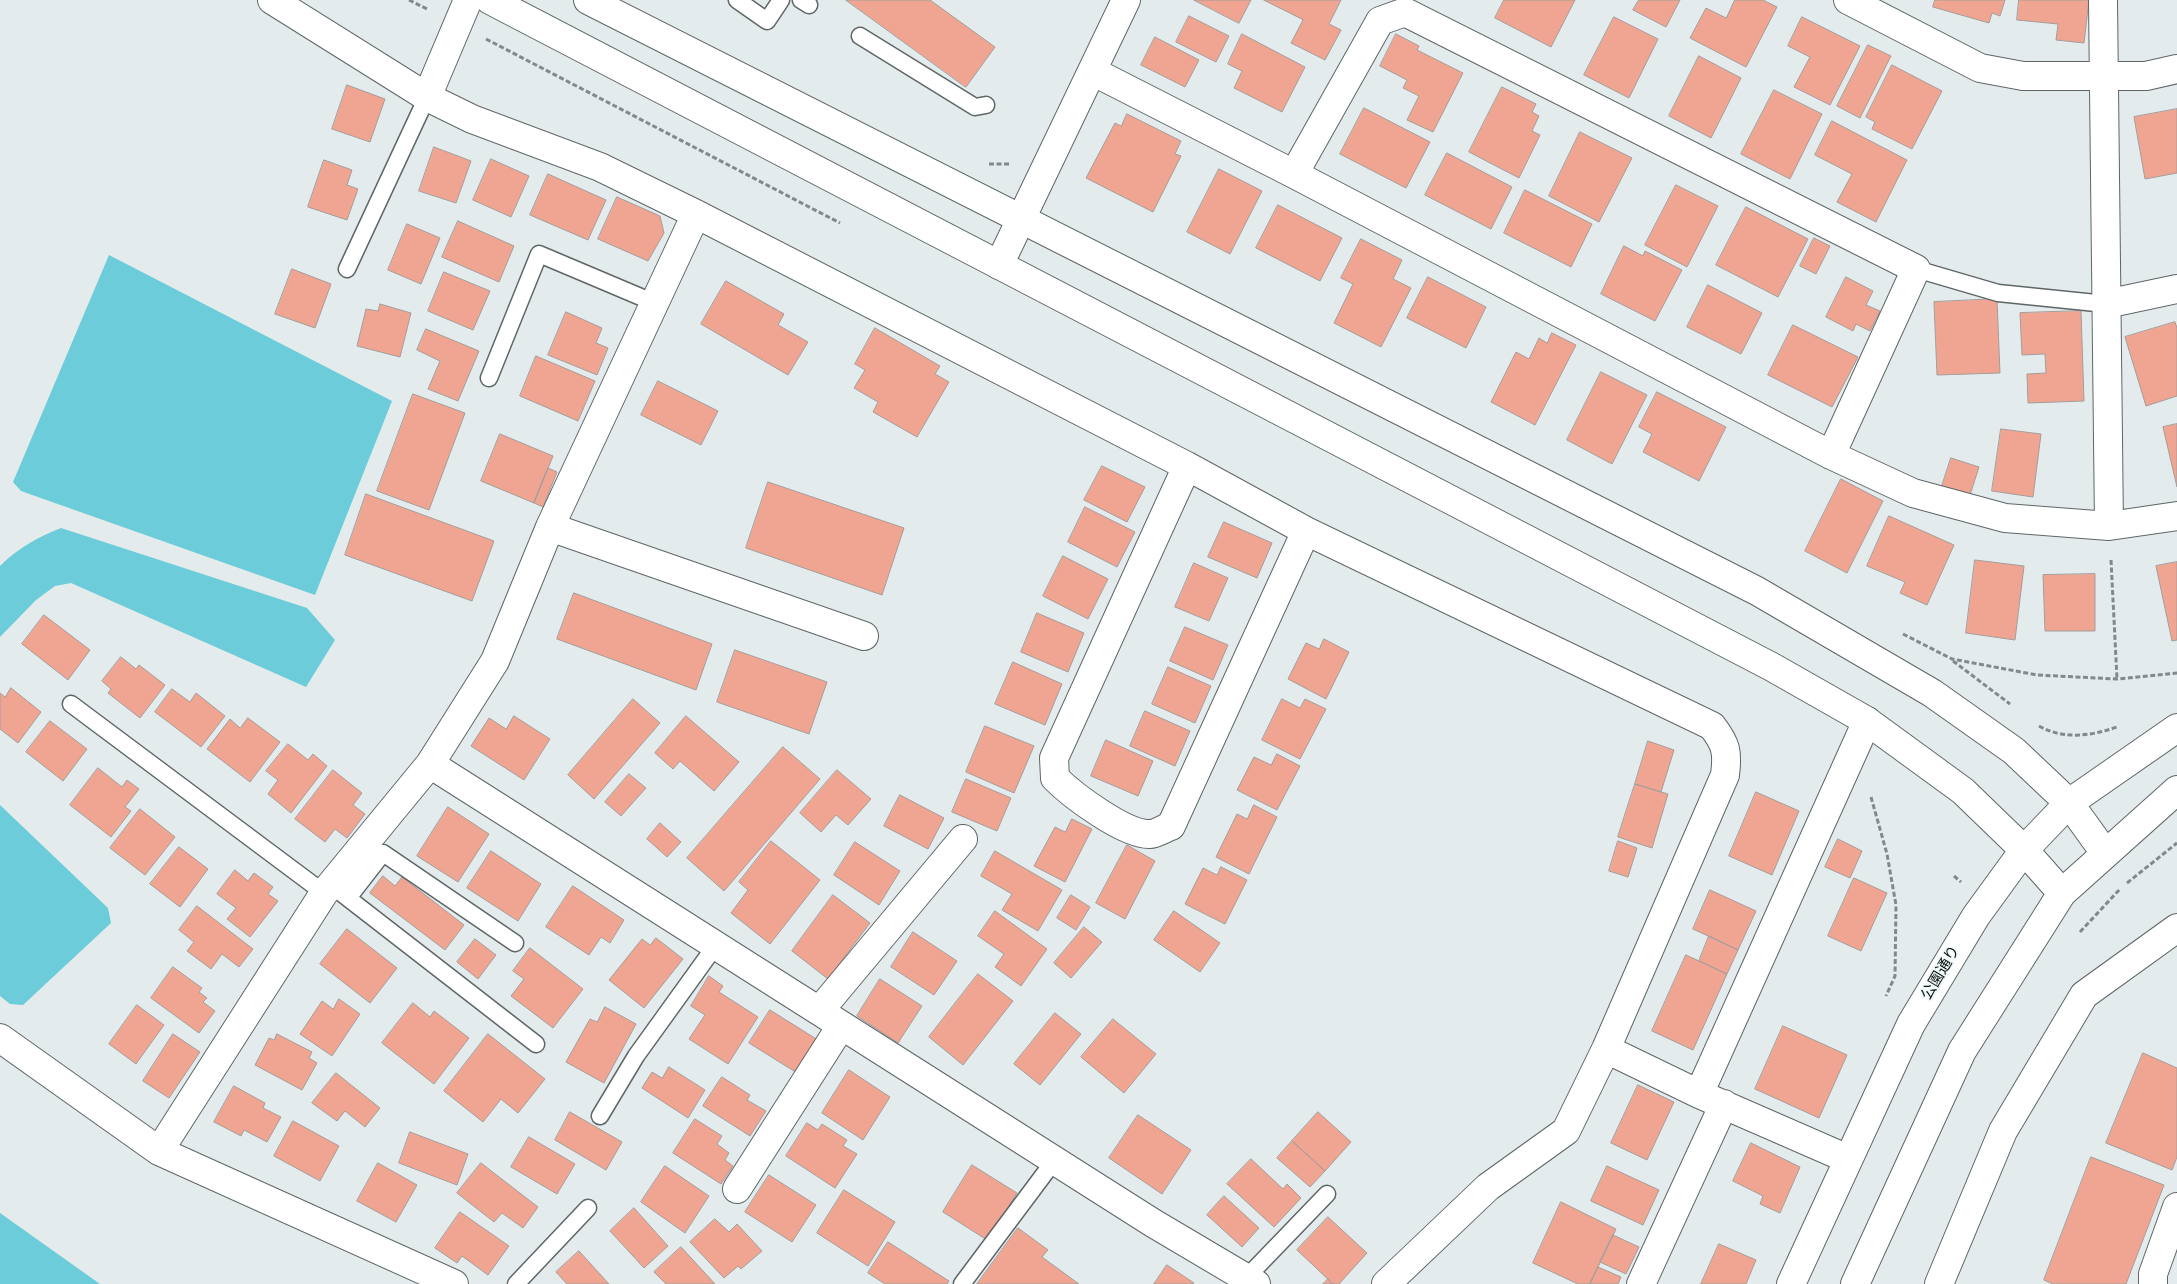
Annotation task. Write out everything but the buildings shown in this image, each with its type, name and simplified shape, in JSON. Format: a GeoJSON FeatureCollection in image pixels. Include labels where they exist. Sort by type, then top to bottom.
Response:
{"type":"FeatureCollection","features":[{"type":"Feature","properties":{"kind":"street"},"geometry":{"type":"LineString","coordinates":[[272,0],[427,97],[472,119],[600,167],[696,214],[1187,466],[1306,531],[1712,726],[1722,740],[1728,756],[1725,775],[1606,1049],[1566,1131],[1488,1187],[1386,1284]]}},
{"type":"Feature","properties":{"kind":"street"},"geometry":{"type":"LineString","coordinates":[[427,97],[468,0]]}},
{"type":"Feature","properties":{"kind":"street"},"geometry":{"type":"LineString","coordinates":[[490,0],[1763,663],[1867,721],[1962,791],[2024,850],[2062,893]]}},
{"type":"Feature","properties":{"kind":"street"},"geometry":{"type":"LineString","coordinates":[[588,0],[1757,591],[1932,692],[2014,751],[2069,803],[2105,853]]}},
{"type":"Feature","properties":{"kind":"street"},"geometry":{"type":"LineString","coordinates":[[999,265],[1126,0]]}},
{"type":"Feature","properties":{"kind":"street"},"geometry":{"type":"LineString","coordinates":[[1848,0],[1980,68],[2023,76],[2146,76],[2168,66]]}},
{"type":"Feature","properties":{"kind":"street"},"geometry":{"type":"LineString","coordinates":[[2103,0],[2109,526]]}},
{"type":"Feature","properties":{"kind":"street"},"geometry":{"type":"LineString","coordinates":[[1294,174],[1380,21],[1405,12],[1916,268],[1831,455]]}},
{"type":"Feature","properties":{"kind":"street"},"geometry":{"type":"LineString","coordinates":[[1092,71],[1294,174],[1831,455],[1893,474],[1913,493],[2005,518],[2109,526],[2177,516]]}},
{"type":"Feature","properties":{"kind":"street"},"geometry":{"type":"LineString","coordinates":[[159,1151],[334,892],[430,764],[495,660],[550,527],[696,214]]}},
{"type":"Feature","properties":{"kind":"street"},"geometry":{"type":"LineString","coordinates":[[2106,304],[2177,290]]}},
{"type":"Feature","properties":{"kind":"street"},"geometry":{"type":"LineString","coordinates":[[1187,466],[1054,758],[1055,778],[1067,791],[1131,831],[1151,835],[1171,826],[1306,531]]}},
{"type":"Feature","properties":{"kind":"street"},"geometry":{"type":"LineString","coordinates":[[550,527],[864,636]]}},
{"type":"Feature","properties":{"kind":"street"},"geometry":{"type":"LineString","coordinates":[[1699,1094],[1867,721]]}},
{"type":"Feature","properties":{"kind":"street","name":"公園通り"},"geometry":{"type":"LineString","coordinates":[[1791,1284],[1911,1024],[1976,916],[2024,850],[2069,803],[2177,728]]}},
{"type":"Feature","properties":{"kind":"street"},"geometry":{"type":"LineString","coordinates":[[430,764],[1153,1223],[1251,1281]]}},
{"type":"Feature","properties":{"kind":"street"},"geometry":{"type":"LineString","coordinates":[[1855,1284],[1962,1051],[2062,893],[2177,790]]}},
{"type":"Feature","properties":{"kind":"street"},"geometry":{"type":"LineString","coordinates":[[737,1190],[830,1018],[963,839]]}},
{"type":"Feature","properties":{"kind":"street"},"geometry":{"type":"LineString","coordinates":[[1939,1284],[2003,1131],[2084,995],[2177,928]]}},
{"type":"Feature","properties":{"kind":"street"},"geometry":{"type":"LineString","coordinates":[[0,1038],[159,1151],[454,1284]]}},
{"type":"Feature","properties":{"kind":"street"},"geometry":{"type":"LineString","coordinates":[[1606,1049],[1699,1094],[1848,1159]]}},
{"type":"Feature","properties":{"kind":"street"},"geometry":{"type":"LineString","coordinates":[[1641,1284],[1724,1104]]}},
{"type":"Feature","properties":{"kind":"street"},"geometry":{"type":"LineString","coordinates":[[2153,1284],[2153,1274],[2177,1207]]}},
{"type":"Feature","properties":{"kind":"lane"},"geometry":{"type":"LineString","coordinates":[[737,0],[767,21],[781,0]]}},
{"type":"Feature","properties":{"kind":"lane"},"geometry":{"type":"LineString","coordinates":[[860,36],[975,107],[986,105]]}},
{"type":"Feature","properties":{"kind":"lane"},"geometry":{"type":"LineString","coordinates":[[347,269],[427,97]]}},
{"type":"Feature","properties":{"kind":"lane"},"geometry":{"type":"LineString","coordinates":[[489,378],[539,254],[654,303]]}},
{"type":"Feature","properties":{"kind":"lane"},"geometry":{"type":"LineString","coordinates":[[1916,268],[1998,293],[2106,304]]}},
{"type":"Feature","properties":{"kind":"lane"},"geometry":{"type":"LineString","coordinates":[[71,704],[334,892],[536,1044]]}},
{"type":"Feature","properties":{"kind":"lane"},"geometry":{"type":"LineString","coordinates":[[334,892],[383,853],[515,943]]}},
{"type":"Feature","properties":{"kind":"lane"},"geometry":{"type":"LineString","coordinates":[[600,1116],[636,1056],[716,945]]}},
{"type":"Feature","properties":{"kind":"lane"},"geometry":{"type":"LineString","coordinates":[[962,1284],[1054,1160]]}},
{"type":"Feature","properties":{"kind":"lane"},"geometry":{"type":"LineString","coordinates":[[1251,1281],[1327,1194]]}},
{"type":"Feature","properties":{"kind":"lane"},"geometry":{"type":"LineString","coordinates":[[516,1284],[588,1208]]}},
{"type":"Feature","properties":{"kind":"path"},"geometry":{"type":"LineString","coordinates":[[2109,526],[2116,679]]}},
{"type":"Feature","properties":{"kind":"path"},"geometry":{"type":"LineString","coordinates":[[1952,659],[2017,710]]}},
{"type":"Feature","properties":{"kind":"path"},"geometry":{"type":"LineString","coordinates":[[2032,721],[2055,734],[2077,736],[2101,732],[2124,724]]}},
{"type":"Feature","properties":{"kind":"shaded area"},"geometry":{"type":"Polygon","coordinates":[[[109,255],[392,401],[315,595],[21,491],[13,482],[109,255]]]}},
{"type":"Feature","properties":{"kind":"shaded area"},"geometry":{"type":"Polygon","coordinates":[[[61,528],[307,608],[335,640],[306,687],[71,583],[55,586],[36,600],[0,637],[0,566],[29,544],[61,528]]]}},
{"type":"Feature","properties":{"kind":"shaded area"},"geometry":{"type":"Polygon","coordinates":[[[0,805],[108,908],[111,923],[23,1005],[10,1004],[0,996],[0,805]]]}},
{"type":"Feature","properties":{"kind":"shaded area"},"geometry":{"type":"Polygon","coordinates":[[[0,1213],[100,1284],[0,1284],[0,1213]]]}}]}
